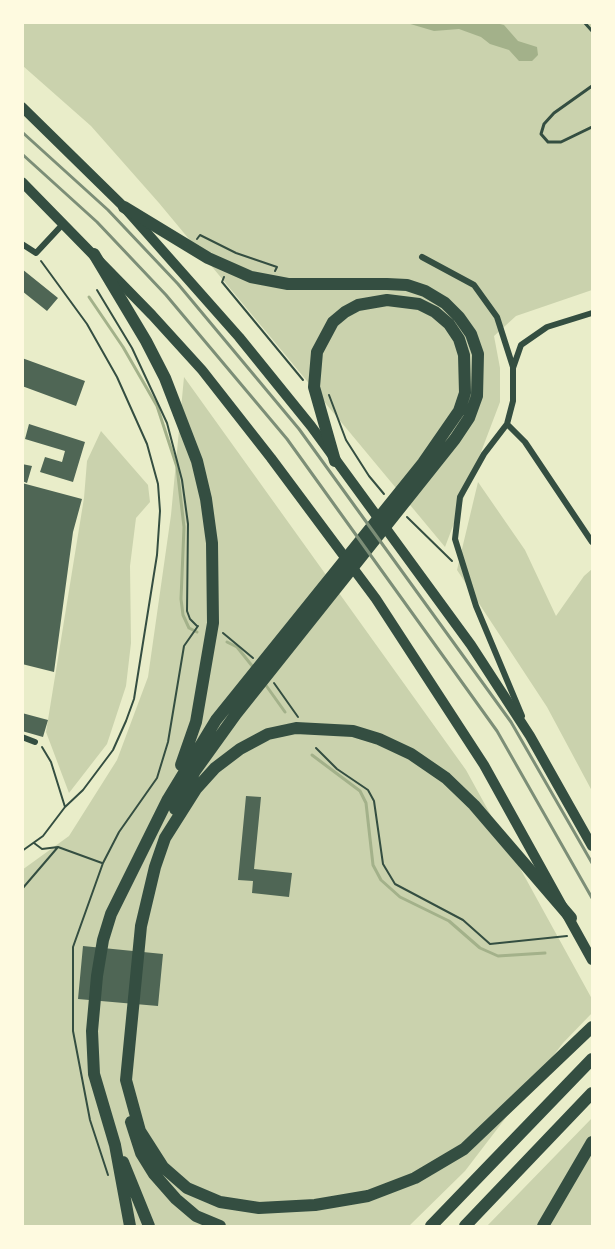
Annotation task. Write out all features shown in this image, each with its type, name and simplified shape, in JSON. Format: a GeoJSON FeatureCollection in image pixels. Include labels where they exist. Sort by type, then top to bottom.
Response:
{"type":"FeatureCollection","features":[{"type":"Feature","properties":{"kind":"highway"},"geometry":{"type":"LineString","coordinates":[[22,106],[124,207],[239,337],[311,426],[471,645],[530,736],[592,846]]}},
{"type":"Feature","properties":{"kind":"highway"},"geometry":{"type":"LineString","coordinates":[[22,182],[94,254],[202,370],[376,599],[484,765],[572,918],[592,960]]}},
{"type":"Feature","properties":{"kind":"highway"},"geometry":{"type":"LineString","coordinates":[[124,207],[208,258],[251,277],[288,284],[406,285],[424,291],[445,303],[471,334],[478,354],[477,396],[469,418],[427,466],[186,766],[111,914],[100,958],[92,1031],[94,1074],[115,1145],[149,1227]]}},
{"type":"Feature","properties":{"kind":"highway"},"geometry":{"type":"LineString","coordinates":[[94,254],[146,341],[182,417],[197,461],[212,543],[213,623],[204,681],[196,722],[168,799]]}},
{"type":"Feature","properties":{"kind":"highway"},"geometry":{"type":"LineString","coordinates":[[335,461],[314,387],[317,352],[333,322],[345,312],[365,304],[387,300],[419,304],[435,312],[449,324],[459,339],[464,355],[465,393],[459,411],[427,466]]}},
{"type":"Feature","properties":{"kind":"highway"},"geometry":{"type":"LineString","coordinates":[[220,1227],[196,1216],[154,1174],[141,1153],[133,1133],[126,1080],[141,926],[155,867],[175,809],[232,710]]}},
{"type":"Feature","properties":{"kind":"highway"},"geometry":{"type":"LineString","coordinates":[[165,838],[196,789],[215,768],[240,749],[268,734],[296,728],[353,732],[379,739],[411,754],[446,778],[474,805],[572,918]]}},
{"type":"Feature","properties":{"kind":"highway"},"geometry":{"type":"LineString","coordinates":[[126,1080],[140,1131],[163,1167],[187,1188],[220,1202],[259,1208],[315,1205],[368,1196],[415,1178],[464,1149],[592,1027]]}},
{"type":"Feature","properties":{"kind":"highway"},"geometry":{"type":"LineString","coordinates":[[431,1227],[592,1059]]}},
{"type":"Feature","properties":{"kind":"highway"},"geometry":{"type":"LineString","coordinates":[[465,1227],[592,1093]]}},
{"type":"Feature","properties":{"kind":"highway"},"geometry":{"type":"LineString","coordinates":[[543,1227],[592,1142]]}},
{"type":"Feature","properties":{"kind":"highway"},"geometry":{"type":"LineString","coordinates":[[115,1145],[130,1227]]}},
{"type":"Feature","properties":{"kind":"street"},"geometry":{"type":"LineString","coordinates":[[22,244],[36,253],[63,225]]}},
{"type":"Feature","properties":{"kind":"street"},"geometry":{"type":"LineString","coordinates":[[422,256],[474,285],[497,317],[513,368],[513,401],[507,424],[484,454],[459,497],[455,539],[476,606],[530,736]]}},
{"type":"Feature","properties":{"kind":"street"},"geometry":{"type":"LineString","coordinates":[[513,368],[521,345],[548,327],[592,313]]}},
{"type":"Feature","properties":{"kind":"street"},"geometry":{"type":"LineString","coordinates":[[507,424],[525,441],[592,542]]}},
{"type":"Feature","properties":{"kind":"street"},"geometry":{"type":"LineString","coordinates":[[22,737],[34,742]]}},
{"type":"Feature","properties":{"kind":"lane"},"geometry":{"type":"LineString","coordinates":[[584,22],[592,31]]}},
{"type":"Feature","properties":{"kind":"lane"},"geometry":{"type":"LineString","coordinates":[[592,86],[554,113],[544,124],[541,134],[548,142],[561,142],[592,127]]}},
{"type":"Feature","properties":{"kind":"path"},"geometry":{"type":"LineString","coordinates":[[197,239],[201,235],[236,253],[277,267]]}},
{"type":"Feature","properties":{"kind":"path"},"geometry":{"type":"LineString","coordinates":[[22,851],[43,836],[65,807],[83,790],[113,750],[134,699],[157,555],[160,511],[158,484],[147,444],[117,377],[87,324],[36,253]]}},
{"type":"Feature","properties":{"kind":"path"},"geometry":{"type":"LineString","coordinates":[[231,262],[236,253]]}},
{"type":"Feature","properties":{"kind":"path"},"geometry":{"type":"LineString","coordinates":[[227,272],[222,282],[302,380],[313,381]]}},
{"type":"Feature","properties":{"kind":"path"},"geometry":{"type":"LineString","coordinates":[[97,290],[132,348],[167,423],[182,480],[188,524],[187,611],[190,619],[198,626],[184,646]]}},
{"type":"Feature","properties":{"kind":"path"},"geometry":{"type":"LineString","coordinates":[[328,392],[346,440]]}},
{"type":"Feature","properties":{"kind":"path"},"geometry":{"type":"LineString","coordinates":[[34,742],[42,747],[51,762],[65,807]]}},
{"type":"Feature","properties":{"kind":"path"},"geometry":{"type":"LineString","coordinates":[[316,748],[337,769],[368,790],[374,801],[383,864],[395,884],[463,920],[490,944],[523,943],[580,934]]}},
{"type":"Feature","properties":{"kind":"path"},"geometry":{"type":"LineString","coordinates":[[34,843],[42,849],[58,847],[103,863]]}},
{"type":"Feature","properties":{"kind":"path"},"geometry":{"type":"LineString","coordinates":[[22,889],[58,847]]}},
{"type":"Feature","properties":{"kind":"shaded area"},"geometry":{"type":"Polygon","coordinates":[[[23,23],[592,23],[592,290],[516,316],[494,336],[500,368],[500,402],[445,547],[159,203],[91,126],[23,66],[23,23]]]}},
{"type":"Feature","properties":{"kind":"shaded area"},"geometry":{"type":"Polygon","coordinates":[[[407,23],[496,23],[504,25],[518,41],[537,47],[538,55],[532,61],[519,61],[509,50],[490,44],[481,37],[459,29],[434,31],[407,23]]]}},
{"type":"Feature","properties":{"kind":"shaded area"},"geometry":{"type":"Polygon","coordinates":[[[184,377],[466,770],[592,999],[592,1013],[563,1043],[465,1171],[409,1226],[23,1226],[22,870],[69,836],[117,760],[148,677],[171,515],[184,377]]]}},
{"type":"Feature","properties":{"kind":"shaded area"},"geometry":{"type":"Polygon","coordinates":[[[101,431],[148,485],[150,502],[136,518],[130,566],[131,643],[126,686],[107,744],[69,793],[46,732],[84,498],[87,461],[101,431]]]}},
{"type":"Feature","properties":{"kind":"shaded area"},"geometry":{"type":"Polygon","coordinates":[[[478,482],[525,550],[556,616],[584,576],[592,569],[592,791],[547,707],[457,570],[478,482]]]}},
{"type":"Feature","properties":{"kind":"shaded area"},"geometry":{"type":"Polygon","coordinates":[[[592,1118],[592,1226],[487,1226],[592,1118]]]}},
{"type":"Feature","properties":{"kind":"building"},"geometry":{"type":"Polygon","coordinates":[[[22,269],[58,298],[47,311],[22,291],[22,269]]]}},
{"type":"Feature","properties":{"kind":"building"},"geometry":{"type":"Polygon","coordinates":[[[22,358],[85,381],[76,406],[22,386],[22,358]]]}},
{"type":"Feature","properties":{"kind":"building"},"geometry":{"type":"Polygon","coordinates":[[[29,424],[85,442],[73,482],[40,472],[45,457],[62,462],[65,451],[25,439],[29,424]]]}},
{"type":"Feature","properties":{"kind":"building"},"geometry":{"type":"Polygon","coordinates":[[[22,464],[32,466],[27,483],[22,481],[22,464]]]}},
{"type":"Feature","properties":{"kind":"building"},"geometry":{"type":"Polygon","coordinates":[[[22,483],[82,499],[73,532],[54,672],[22,664],[22,483]]]}},
{"type":"Feature","properties":{"kind":"building"},"geometry":{"type":"Polygon","coordinates":[[[22,713],[48,720],[43,737],[22,731],[22,713]]]}},
{"type":"Feature","properties":{"kind":"building"},"geometry":{"type":"Polygon","coordinates":[[[246,796],[261,797],[254,869],[292,873],[289,897],[252,893],[253,881],[238,880],[246,796]]]}},
{"type":"Feature","properties":{"kind":"building"},"geometry":{"type":"Polygon","coordinates":[[[83,946],[163,954],[158,1006],[78,999],[83,946]]]}},
{"type":"Feature","properties":{"kind":"waterway"},"geometry":{"type":"LineString","coordinates":[[89,297],[123,347],[157,406],[177,467],[184,527],[181,599],[183,615],[189,628],[197,632]]}},
{"type":"Feature","properties":{"kind":"waterway"},"geometry":{"type":"LineString","coordinates":[[227,642],[237,647],[253,667]]}},
{"type":"Feature","properties":{"kind":"waterway"},"geometry":{"type":"LineString","coordinates":[[265,684],[285,712]]}},
{"type":"Feature","properties":{"kind":"waterway"},"geometry":{"type":"LineString","coordinates":[[312,755],[360,791],[366,803],[373,865],[381,880],[400,897],[449,921],[480,948],[498,956],[545,953]]}},
{"type":"Feature","properties":{"kind":"railway"},"geometry":{"type":"LineString","coordinates":[[22,132],[108,210],[178,284],[299,429],[511,722],[592,863]]}},
{"type":"Feature","properties":{"kind":"railway"},"geometry":{"type":"LineString","coordinates":[[22,154],[97,222],[166,295],[287,439],[497,731],[592,898]]}}]}
